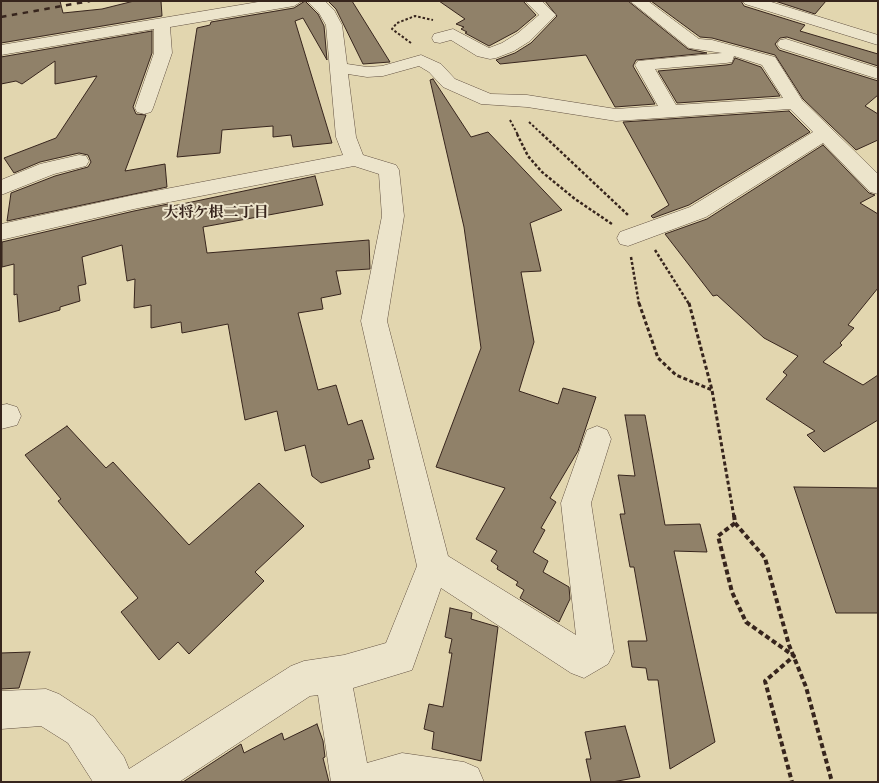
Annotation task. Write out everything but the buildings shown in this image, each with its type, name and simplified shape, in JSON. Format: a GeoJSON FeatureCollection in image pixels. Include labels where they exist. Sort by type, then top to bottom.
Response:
{"type":"FeatureCollection","features":[{"type":"Feature","properties":{"kind":"street"},"geometry":{"type":"LineString","coordinates":[[1,50],[294,1]]}},
{"type":"Feature","properties":{"kind":"street"},"geometry":{"type":"LineString","coordinates":[[315,1],[326,10],[334,25],[346,137],[355,158]]}},
{"type":"Feature","properties":{"kind":"street"},"geometry":{"type":"LineString","coordinates":[[440,38],[453,34],[483,52],[490,54],[508,47],[548,15],[532,1]]}},
{"type":"Feature","properties":{"kind":"street"},"geometry":{"type":"LineString","coordinates":[[638,1],[695,44],[712,45],[761,59],[795,103],[878,187]]}},
{"type":"Feature","properties":{"kind":"street"},"geometry":{"type":"LineString","coordinates":[[751,1],[878,40]]}},
{"type":"Feature","properties":{"kind":"street"},"geometry":{"type":"LineString","coordinates":[[670,111],[644,65],[761,59],[786,44],[810,19]]}},
{"type":"Feature","properties":{"kind":"street"},"geometry":{"type":"LineString","coordinates":[[144,108],[163,53],[162,23]]}},
{"type":"Feature","properties":{"kind":"street"},"geometry":{"type":"LineString","coordinates":[[786,44],[878,74]]}},
{"type":"Feature","properties":{"kind":"street"},"geometry":{"type":"LineString","coordinates":[[338,69],[352,68],[367,72],[383,71],[421,60],[435,68],[449,83],[496,102],[527,101],[616,115],[795,103]]}},
{"type":"Feature","properties":{"kind":"street"},"geometry":{"type":"LineString","coordinates":[[636,236],[698,212],[824,134]]}},
{"type":"Feature","properties":{"kind":"street"},"geometry":{"type":"LineString","coordinates":[[1,232],[134,202],[355,158],[390,170],[393,216],[374,320],[434,567],[417,605],[399,656],[333,675],[304,679],[143,782]]}},
{"type":"Feature","properties":{"kind":"street"},"geometry":{"type":"LineString","coordinates":[[1,188],[47,169],[79,161]]}},
{"type":"Feature","properties":{"kind":"street"},"geometry":{"type":"LineString","coordinates":[[434,567],[446,572],[584,660],[596,652],[576,503],[597,439]]}},
{"type":"Feature","properties":{"kind":"street"},"geometry":{"type":"LineString","coordinates":[[333,675],[351,782]]}},
{"type":"Feature","properties":{"kind":"street"},"geometry":{"type":"LineString","coordinates":[[1,710],[46,707],[81,730],[110,771],[113,782]]}},
{"type":"Feature","properties":{"kind":"street"},"geometry":{"type":"LineString","coordinates":[[369,782],[402,772],[464,782]]}},
{"type":"Feature","properties":{"kind":"path"},"geometry":{"type":"LineString","coordinates":[[421,60],[423,52],[392,29],[397,23],[405,18],[426,18],[435,23],[429,29],[440,38]]}},
{"type":"Feature","properties":{"kind":"path"},"geometry":{"type":"LineString","coordinates":[[506,101],[626,212],[636,236],[663,260],[690,305],[712,390],[735,523],[765,558],[794,656],[806,687],[832,782]]}},
{"type":"Feature","properties":{"kind":"path"},"geometry":{"type":"LineString","coordinates":[[735,523],[718,536],[732,592],[746,622],[794,656]]}},
{"type":"Feature","properties":{"kind":"path"},"geometry":{"type":"LineString","coordinates":[[792,782],[765,681],[794,656]]}},
{"type":"Feature","properties":{"kind":"railway"},"geometry":{"type":"LineString","coordinates":[[1,17],[90,1]]}},
{"type":"Feature","properties":{"kind":"district","name":"大将ケ根二丁目"},"geometry":{"type":"Point","coordinates":[216,213]}}]}
